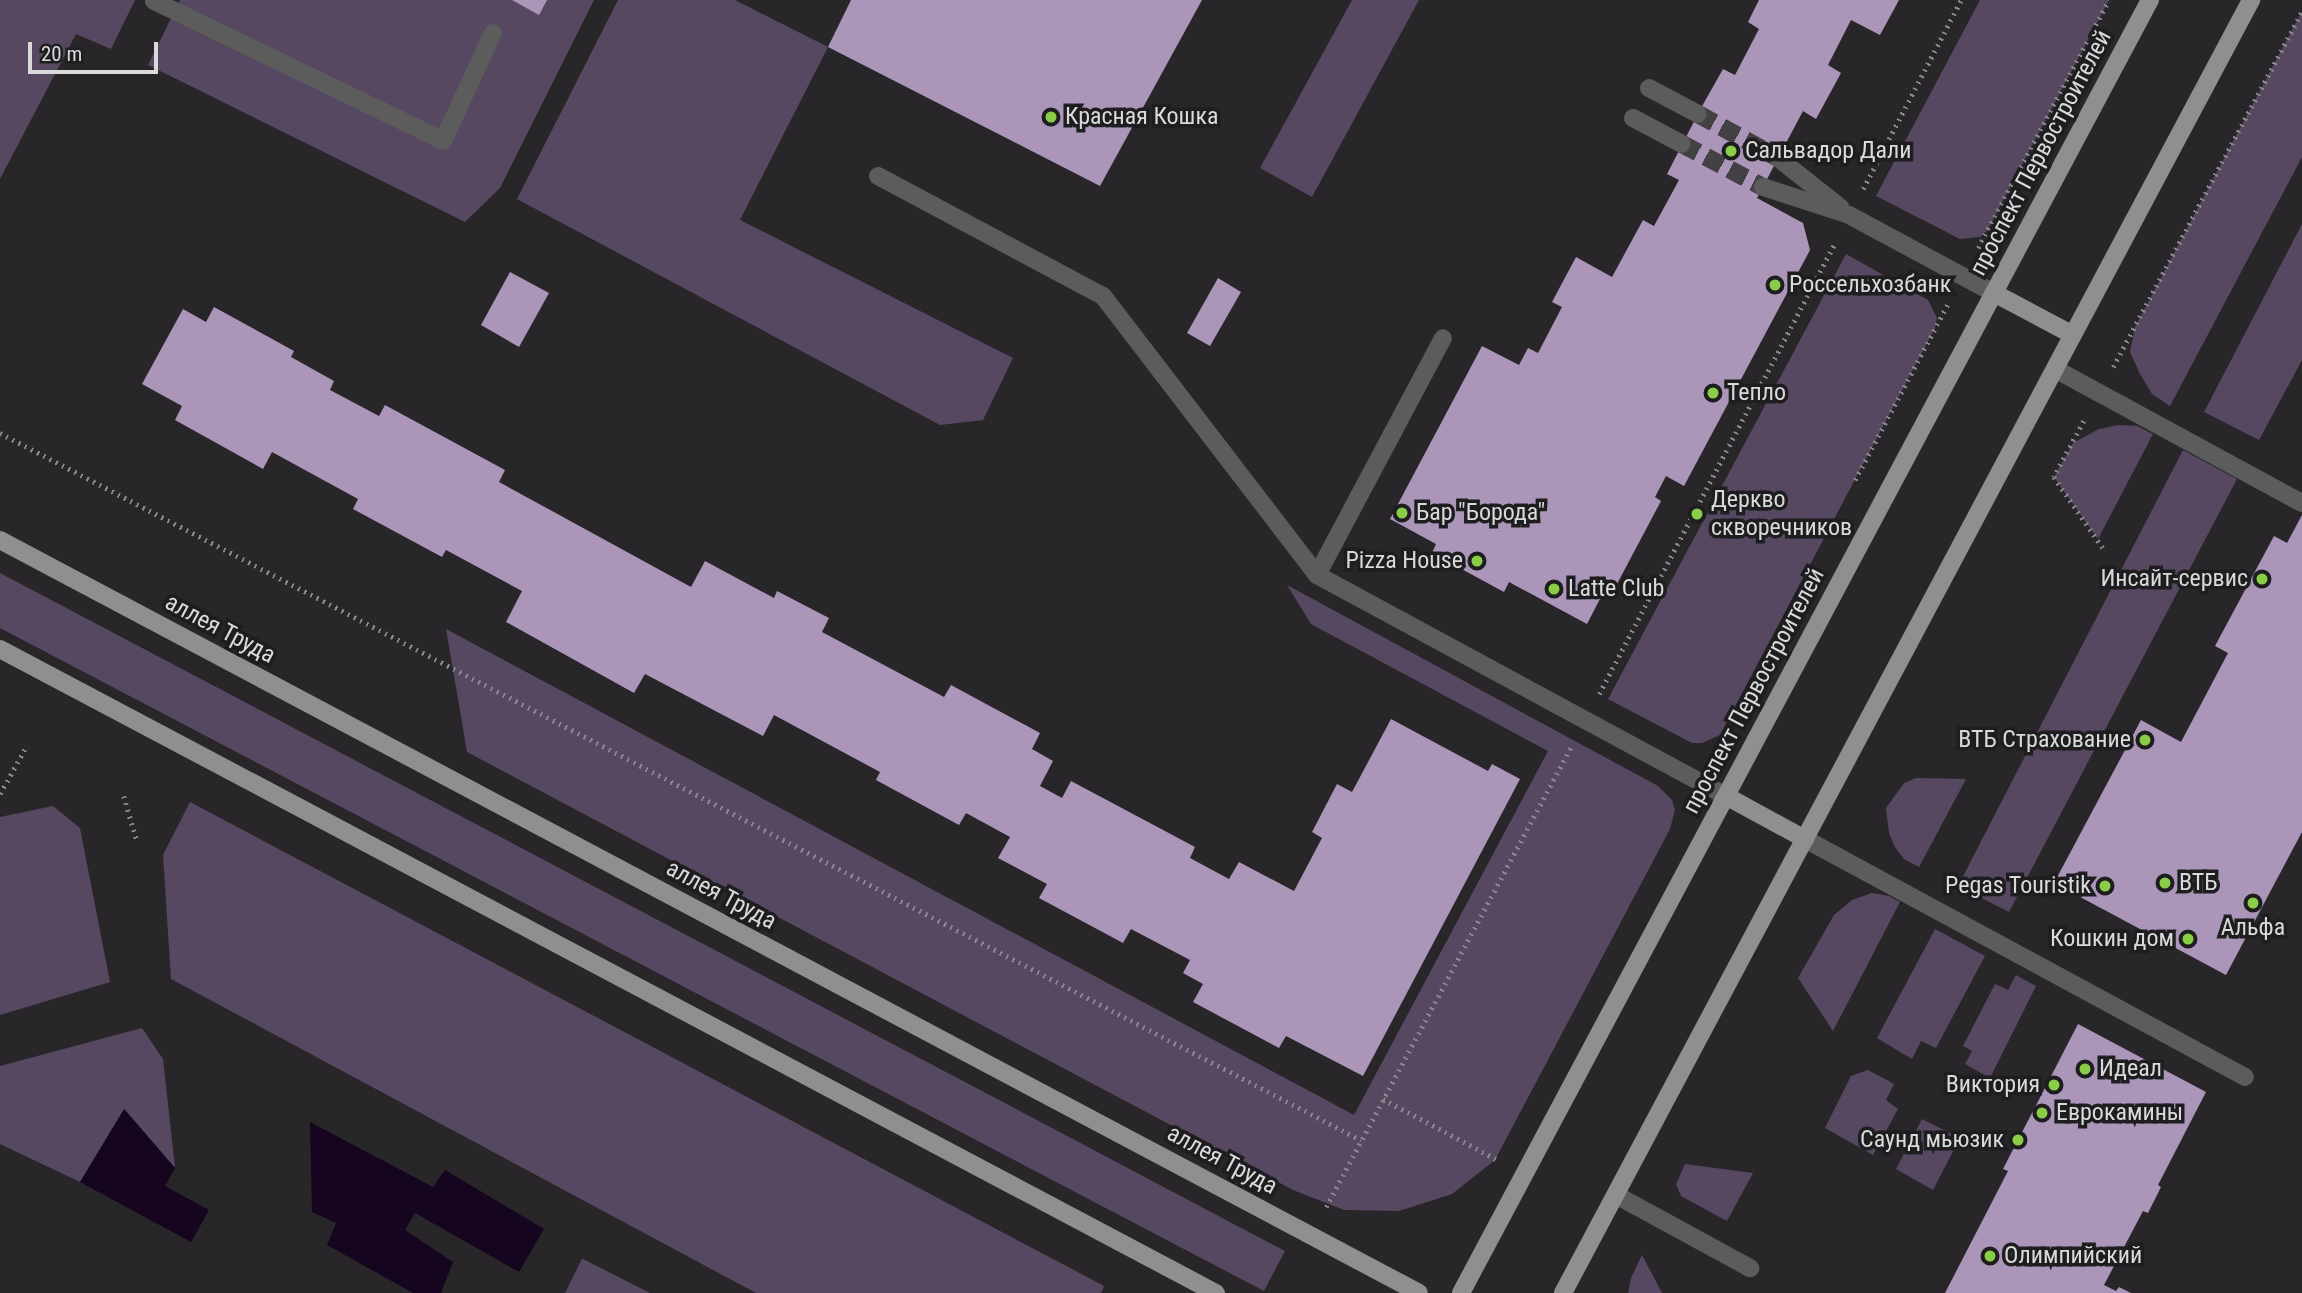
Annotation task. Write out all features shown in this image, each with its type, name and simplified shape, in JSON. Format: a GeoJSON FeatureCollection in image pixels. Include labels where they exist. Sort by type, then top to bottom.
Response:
{"type":"FeatureCollection","features":[{"type":"Feature","properties":{"kind":"main road","name":"проспект Первостроителей"},"geometry":{"type":"LineString","coordinates":[[1461,1293],[2150,0]]}},
{"type":"Feature","properties":{"kind":"main road"},"geometry":{"type":"LineString","coordinates":[[1563,1293],[2251,0]]}},
{"type":"Feature","properties":{"kind":"main road"},"geometry":{"type":"LineString","coordinates":[[1994,293],[2073,335]]}},
{"type":"Feature","properties":{"kind":"main road","name":"аллея Труда"},"geometry":{"type":"LineString","coordinates":[[0,540],[1419,1293]]}},
{"type":"Feature","properties":{"kind":"main road"},"geometry":{"type":"LineString","coordinates":[[0,649],[1216,1293]]}},
{"type":"Feature","properties":{"kind":"main road"},"geometry":{"type":"LineString","coordinates":[[1726,796],[1805,839]]}},
{"type":"Feature","properties":{"kind":"lane"},"geometry":{"type":"LineString","coordinates":[[154,1],[443,141],[493,33]]}},
{"type":"Feature","properties":{"kind":"lane"},"geometry":{"type":"LineString","coordinates":[[1649,88],[1698,114]]}},
{"type":"Feature","properties":{"kind":"lane"},"geometry":{"type":"LineString","coordinates":[[1633,118],[1682,144]]}},
{"type":"Feature","properties":{"kind":"lane"},"geometry":{"type":"LineString","coordinates":[[1778,158],[1849,215]]}},
{"type":"Feature","properties":{"kind":"lane"},"geometry":{"type":"LineString","coordinates":[[878,176],[1103,296],[1317,575],[1726,796]]}},
{"type":"Feature","properties":{"kind":"lane"},"geometry":{"type":"LineString","coordinates":[[1763,187],[1849,215],[1994,293]]}},
{"type":"Feature","properties":{"kind":"lane"},"geometry":{"type":"LineString","coordinates":[[1317,575],[1443,338]]}},
{"type":"Feature","properties":{"kind":"lane"},"geometry":{"type":"LineString","coordinates":[[2055,369],[2302,503]]}},
{"type":"Feature","properties":{"kind":"lane"},"geometry":{"type":"LineString","coordinates":[[1805,839],[2245,1077]]}},
{"type":"Feature","properties":{"kind":"lane"},"geometry":{"type":"LineString","coordinates":[[1616,1195],[1750,1268]]}},
{"type":"Feature","properties":{"kind":"path"},"geometry":{"type":"LineString","coordinates":[[1325,1208],[1585,720],[1961,0]]}},
{"type":"Feature","properties":{"kind":"path"},"geometry":{"type":"LineString","coordinates":[[2103,548],[2054,477],[2302,11]]}},
{"type":"Feature","properties":{"kind":"path"},"geometry":{"type":"LineString","coordinates":[[0,433],[1361,1140]]}},
{"type":"Feature","properties":{"kind":"path"},"geometry":{"type":"LineString","coordinates":[[0,794],[27,745]]}},
{"type":"Feature","properties":{"kind":"path"},"geometry":{"type":"LineString","coordinates":[[124,796],[137,841]]}},
{"type":"Feature","properties":{"kind":"path"},"geometry":{"type":"LineString","coordinates":[[1383,1099],[1495,1160]]}},
{"type":"Feature","properties":{"kind":"shaded area"},"geometry":{"type":"Polygon","coordinates":[[[0,0],[135,0],[111,49],[76,34],[0,179],[0,0]]]}},
{"type":"Feature","properties":{"kind":"shaded area"},"geometry":{"type":"Polygon","coordinates":[[[180,0],[594,0],[500,188],[465,222],[148,65],[180,0]]]}},
{"type":"Feature","properties":{"kind":"shaded area"},"geometry":{"type":"Polygon","coordinates":[[[618,0],[735,0],[828,47],[740,220],[1013,358],[983,420],[940,425],[517,199],[618,0]]]}},
{"type":"Feature","properties":{"kind":"shaded area"},"geometry":{"type":"Polygon","coordinates":[[[1352,0],[1419,0],[1312,197],[1260,168],[1352,0]]]}},
{"type":"Feature","properties":{"kind":"shaded area"},"geometry":{"type":"Polygon","coordinates":[[[1980,0],[2109,0],[1987,231],[1980,237],[1960,239],[1876,196],[1980,0]]]}},
{"type":"Feature","properties":{"kind":"shaded area"},"geometry":{"type":"Polygon","coordinates":[[[2302,11],[2302,157],[2170,406],[2152,394],[2130,352],[2135,327],[2302,11]]]}},
{"type":"Feature","properties":{"kind":"shaded area"},"geometry":{"type":"Polygon","coordinates":[[[2302,224],[2302,360],[2259,440],[2204,412],[2302,224]]]}},
{"type":"Feature","properties":{"kind":"shaded area"},"geometry":{"type":"Polygon","coordinates":[[[1846,254],[1928,300],[1937,318],[1935,328],[1720,735],[1702,743],[1692,743],[1608,699],[1846,254]]]}},
{"type":"Feature","properties":{"kind":"shaded area"},"geometry":{"type":"Polygon","coordinates":[[[2119,425],[2137,426],[2153,434],[2098,539],[2054,477],[2073,443],[2099,429],[2119,425]]]}},
{"type":"Feature","properties":{"kind":"shaded area"},"geometry":{"type":"Polygon","coordinates":[[[2183,450],[2237,479],[2009,912],[1958,886],[2183,450]]]}},
{"type":"Feature","properties":{"kind":"shaded area"},"geometry":{"type":"Polygon","coordinates":[[[0,573],[1285,1251],[1264,1291],[0,628],[0,573]]]}},
{"type":"Feature","properties":{"kind":"shaded area"},"geometry":{"type":"Polygon","coordinates":[[[1287,585],[1658,786],[1672,800],[1675,810],[1670,829],[1495,1160],[1452,1194],[1399,1211],[1344,1210],[1293,1190],[467,752],[446,629],[1354,1115],[1548,751],[1311,624],[1287,585]]]}},
{"type":"Feature","properties":{"kind":"shaded area"},"geometry":{"type":"Polygon","coordinates":[[[1916,778],[1966,779],[1919,867],[1904,859],[1895,847],[1889,833],[1886,808],[1904,783],[1916,778]]]}},
{"type":"Feature","properties":{"kind":"shaded area"},"geometry":{"type":"Polygon","coordinates":[[[190,802],[1104,1286],[1101,1293],[756,1293],[171,979],[163,855],[190,802]]]}},
{"type":"Feature","properties":{"kind":"shaded area"},"geometry":{"type":"Polygon","coordinates":[[[53,806],[80,828],[110,982],[0,1015],[0,817],[53,806]]]}},
{"type":"Feature","properties":{"kind":"shaded area"},"geometry":{"type":"Polygon","coordinates":[[[1872,893],[1889,896],[1900,902],[1833,1031],[1798,978],[1834,915],[1852,900],[1872,893]]]}},
{"type":"Feature","properties":{"kind":"shaded area"},"geometry":{"type":"Polygon","coordinates":[[[1935,929],[1985,956],[1936,1048],[1921,1041],[1912,1059],[1877,1038],[1935,929]]]}},
{"type":"Feature","properties":{"kind":"shaded area"},"geometry":{"type":"Polygon","coordinates":[[[2016,975],[2036,986],[1990,1078],[1965,1064],[1972,1051],[1963,1046],[1995,984],[2008,990],[2016,975]]]}},
{"type":"Feature","properties":{"kind":"shaded area"},"geometry":{"type":"Polygon","coordinates":[[[142,1028],[163,1059],[175,1168],[125,1110],[80,1182],[0,1144],[0,1066],[142,1028]]]}},
{"type":"Feature","properties":{"kind":"shaded area"},"geometry":{"type":"Polygon","coordinates":[[[1868,1070],[1894,1084],[1886,1100],[1898,1109],[1873,1155],[1825,1128],[1851,1076],[1868,1070]]]}},
{"type":"Feature","properties":{"kind":"shaded area"},"geometry":{"type":"Polygon","coordinates":[[[124,1109],[175,1168],[165,1186],[209,1210],[191,1242],[80,1182],[124,1109]]]}},
{"type":"Feature","properties":{"kind":"shaded area"},"geometry":{"type":"Polygon","coordinates":[[[1922,1119],[1960,1138],[1933,1190],[1896,1169],[1922,1119]]]}},
{"type":"Feature","properties":{"kind":"shaded area"},"geometry":{"type":"Polygon","coordinates":[[[310,1122],[433,1187],[445,1170],[544,1229],[519,1272],[415,1213],[405,1230],[453,1262],[441,1293],[413,1293],[327,1245],[336,1223],[312,1212],[310,1122]]]}},
{"type":"Feature","properties":{"kind":"shaded area"},"geometry":{"type":"Polygon","coordinates":[[[1685,1164],[1753,1173],[1727,1221],[1681,1196],[1676,1184],[1685,1164]]]}},
{"type":"Feature","properties":{"kind":"shaded area"},"geometry":{"type":"Polygon","coordinates":[[[1642,1255],[1662,1293],[1628,1293],[1631,1278],[1642,1255]]]}},
{"type":"Feature","properties":{"kind":"shaded area"},"geometry":{"type":"Polygon","coordinates":[[[583,1259],[650,1293],[565,1293],[583,1259]]]}},
{"type":"Feature","properties":{"kind":"building"},"geometry":{"type":"Polygon","coordinates":[[[512,0],[547,0],[539,15],[512,0]]]}},
{"type":"Feature","properties":{"kind":"building","name":"Красная Кошка"},"geometry":{"type":"Polygon","coordinates":[[[851,0],[1202,0],[1100,186],[828,47],[851,0]]]}},
{"type":"Feature","properties":{"kind":"building"},"geometry":{"type":"Polygon","coordinates":[[[1759,0],[1899,0],[1880,35],[1851,20],[1828,65],[1841,73],[1816,119],[1803,111],[1757,198],[1803,223],[1810,250],[1684,486],[1666,476],[1655,497],[1661,501],[1609,599],[1602,595],[1587,624],[1509,582],[1504,592],[1432,553],[1436,544],[1390,519],[1482,346],[1519,365],[1528,348],[1538,353],[1562,307],[1552,302],[1576,257],[1612,277],[1643,220],[1654,226],[1679,180],[1667,174],[1701,108],[1723,69],[1735,75],[1759,29],[1748,22],[1759,0]]]}},
{"type":"Feature","properties":{"kind":"building"},"geometry":{"type":"Polygon","coordinates":[[[510,272],[549,293],[519,347],[481,325],[510,272]]]}},
{"type":"Feature","properties":{"kind":"building"},"geometry":{"type":"Polygon","coordinates":[[[1218,278],[1241,292],[1210,346],[1187,333],[1218,278]]]}},
{"type":"Feature","properties":{"kind":"building"},"geometry":{"type":"Polygon","coordinates":[[[214,307],[294,351],[291,357],[334,381],[330,390],[379,416],[385,405],[505,470],[499,482],[691,587],[705,561],[774,598],[777,591],[829,618],[822,632],[944,697],[951,685],[1040,733],[1032,749],[1053,761],[1040,786],[1062,798],[1071,781],[1195,847],[1190,858],[1229,879],[1239,862],[1294,891],[1322,838],[1312,832],[1337,784],[1352,792],[1391,719],[1488,771],[1492,764],[1520,779],[1363,1076],[1286,1036],[1279,1048],[1193,1002],[1203,984],[1183,973],[1190,960],[1131,929],[1123,943],[1039,898],[1047,884],[998,858],[1010,837],[966,813],[959,825],[876,780],[880,772],[774,715],[763,736],[645,674],[634,693],[506,622],[522,591],[446,550],[442,557],[353,509],[358,499],[272,452],[263,469],[175,420],[182,406],[142,384],[183,309],[206,322],[214,307]]]}},
{"type":"Feature","properties":{"kind":"building"},"geometry":{"type":"Polygon","coordinates":[[[2302,515],[2302,832],[2226,975],[2054,883],[2141,720],[2181,742],[2228,653],[2215,646],[2274,536],[2287,543],[2302,515]]]}},
{"type":"Feature","properties":{"kind":"building"},"geometry":{"type":"Polygon","coordinates":[[[2078,1024],[2206,1092],[2158,1185],[2161,1187],[2148,1213],[2143,1211],[2104,1285],[2116,1291],[2119,1287],[2131,1293],[1945,1293],[2008,1171],[2003,1169],[2078,1024]]]}},
{"type":"Feature","properties":{"kind":"tunnel"},"geometry":{"type":"LineString","coordinates":[[1698,114],[1778,158]]}},
{"type":"Feature","properties":{"kind":"tunnel"},"geometry":{"type":"LineString","coordinates":[[1682,144],[1763,187]]}},
{"type":"Feature","properties":{"kind":"place","name":"Красная Кошка"},"geometry":{"type":"Point","coordinates":[1051,117]}},
{"type":"Feature","properties":{"kind":"place","name":"Сальвадор Дали"},"geometry":{"type":"Point","coordinates":[1731,151]}},
{"type":"Feature","properties":{"kind":"place","name":"Россельхозбанк"},"geometry":{"type":"Point","coordinates":[1775,285]}},
{"type":"Feature","properties":{"kind":"place","name":"Тепло"},"geometry":{"type":"Point","coordinates":[1713,393]}},
{"type":"Feature","properties":{"kind":"place","name":"Бар \"Борода\""},"geometry":{"type":"Point","coordinates":[1402,513]}},
{"type":"Feature","properties":{"kind":"place","name":"Деркво скворечников"},"geometry":{"type":"Point","coordinates":[1697,514]}},
{"type":"Feature","properties":{"kind":"place","name":"Pizza House"},"geometry":{"type":"Point","coordinates":[1477,561]}},
{"type":"Feature","properties":{"kind":"place","name":"Инсайт-сервис"},"geometry":{"type":"Point","coordinates":[2262,579]}},
{"type":"Feature","properties":{"kind":"place","name":"Latte Club"},"geometry":{"type":"Point","coordinates":[1554,589]}},
{"type":"Feature","properties":{"kind":"place","name":"ВТБ Страхование"},"geometry":{"type":"Point","coordinates":[2145,740]}},
{"type":"Feature","properties":{"kind":"place","name":"ВТБ"},"geometry":{"type":"Point","coordinates":[2165,883]}},
{"type":"Feature","properties":{"kind":"place","name":"Pegas Touristik"},"geometry":{"type":"Point","coordinates":[2105,886]}},
{"type":"Feature","properties":{"kind":"place","name":"Альфа"},"geometry":{"type":"Point","coordinates":[2253,903]}},
{"type":"Feature","properties":{"kind":"place","name":"Кошкин дом"},"geometry":{"type":"Point","coordinates":[2188,939]}},
{"type":"Feature","properties":{"kind":"place","name":"Идеал"},"geometry":{"type":"Point","coordinates":[2085,1069]}},
{"type":"Feature","properties":{"kind":"place","name":"Виктория"},"geometry":{"type":"Point","coordinates":[2054,1085]}},
{"type":"Feature","properties":{"kind":"place","name":"Еврокамины"},"geometry":{"type":"Point","coordinates":[2042,1113]}},
{"type":"Feature","properties":{"kind":"place","name":"Саунд мьюзик"},"geometry":{"type":"Point","coordinates":[2018,1140]}},
{"type":"Feature","properties":{"kind":"place","name":"Олимпийский"},"geometry":{"type":"Point","coordinates":[1990,1256]}}]}
